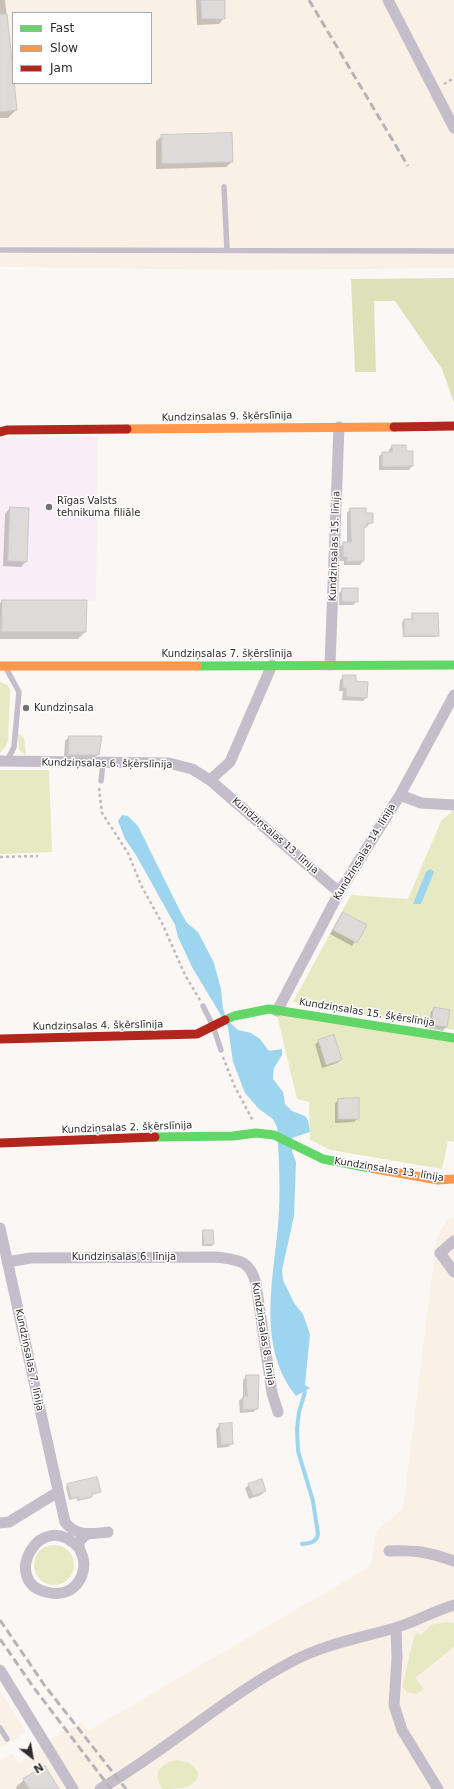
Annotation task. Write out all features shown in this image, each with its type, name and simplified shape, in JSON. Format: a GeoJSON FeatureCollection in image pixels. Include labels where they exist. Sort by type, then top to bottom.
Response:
{"type":"FeatureCollection","features":[{"type":"Feature","properties":{"kind":"street"},"geometry":{"type":"LineString","coordinates":[[388,0],[454,128]]}},
{"type":"Feature","properties":{"kind":"street","name":"Kundziņsalas 9. šķērslīnija"},"geometry":{"type":"LineString","coordinates":[[0,432],[7,430],[454,426]]}},
{"type":"Feature","properties":{"kind":"street","name":"Kundziņsalas 15. līnija"},"geometry":{"type":"LineString","coordinates":[[330,665],[339,427]]}},
{"type":"Feature","properties":{"kind":"street"},"geometry":{"type":"LineString","coordinates":[[210,780],[230,762],[272,665]]}},
{"type":"Feature","properties":{"kind":"street","name":"Kundziņsalas 7. šķērslīnija"},"geometry":{"type":"LineString","coordinates":[[2,666],[454,665]]}},
{"type":"Feature","properties":{"kind":"street","name":"Kundziņsalas 14. līnija"},"geometry":{"type":"LineString","coordinates":[[277,1011],[340,891],[400,795],[454,695]]}},
{"type":"Feature","properties":{"kind":"street","name":"Kundziņsalas 6. šķērslīnija"},"geometry":{"type":"LineString","coordinates":[[3,762],[169,763],[192,768],[210,780]]}},
{"type":"Feature","properties":{"kind":"street","name":"Kundziņsalas 13. līnija"},"geometry":{"type":"LineString","coordinates":[[210,780],[333,887],[340,891]]}},
{"type":"Feature","properties":{"kind":"street"},"geometry":{"type":"LineString","coordinates":[[400,795],[421,803],[454,805]]}},
{"type":"Feature","properties":{"kind":"street","name":"Kundziņsalas 15. šķērslīnija"},"geometry":{"type":"LineString","coordinates":[[197,1034],[234,1016],[269,1009],[454,1038]]}},
{"type":"Feature","properties":{"kind":"street","name":"Kundziņsalas 4. šķērslīnija"},"geometry":{"type":"LineString","coordinates":[[0,1039],[197,1034]]}},
{"type":"Feature","properties":{"kind":"street","name":"Kundziņsalas 2. šķērslīnija"},"geometry":{"type":"LineString","coordinates":[[0,1143],[135,1137],[233,1136],[256,1133],[274,1135],[293,1143]]}},
{"type":"Feature","properties":{"kind":"street","name":"Kundziņsalas 13. līnija"},"geometry":{"type":"LineString","coordinates":[[293,1143],[323,1159],[438,1180],[454,1179]]}},
{"type":"Feature","properties":{"kind":"street","name":"Kundziņsalas 7. līnija"},"geometry":{"type":"LineString","coordinates":[[0,1228],[65,1522]]}},
{"type":"Feature","properties":{"kind":"street"},"geometry":{"type":"LineString","coordinates":[[454,1241],[440,1253],[454,1272]]}},
{"type":"Feature","properties":{"kind":"street","name":"Kundziņsalas 6. līnija"},"geometry":{"type":"LineString","coordinates":[[8,1262],[31,1258],[168,1257],[216,1257],[240,1261]]}},
{"type":"Feature","properties":{"kind":"street","name":"Kundziņsalas 8. līnija"},"geometry":{"type":"LineString","coordinates":[[240,1261],[254,1274],[272,1393],[278,1412]]}},
{"type":"Feature","properties":{"kind":"street"},"geometry":{"type":"LineString","coordinates":[[0,1523],[9,1522],[58,1492]]}},
{"type":"Feature","properties":{"kind":"street"},"geometry":{"type":"LineString","coordinates":[[65,1522],[76,1533],[87,1534],[108,1532]]}},
{"type":"Feature","properties":{"kind":"street"},"geometry":{"type":"LineString","coordinates":[[60,1536],[65,1529],[65,1522]]}},
{"type":"Feature","properties":{"kind":"street"},"geometry":{"type":"LineString","coordinates":[[79,1548],[79,1543],[87,1534]]}},
{"type":"Feature","properties":{"kind":"street"},"geometry":{"type":"LineString","coordinates":[[50,1536],[60,1536],[68,1539],[79,1548],[83,1557],[83,1571],[77,1583],[70,1590],[52,1594],[43,1592],[30,1580],[26,1571],[26,1562],[34,1545],[41,1539],[50,1536]]}},
{"type":"Feature","properties":{"kind":"street"},"geometry":{"type":"LineString","coordinates":[[389,1552],[413,1550],[430,1553],[454,1561]]}},
{"type":"Feature","properties":{"kind":"street"},"geometry":{"type":"LineString","coordinates":[[100,1789],[118,1779],[208,1716],[288,1664],[314,1650],[396,1628],[454,1605]]}},
{"type":"Feature","properties":{"kind":"street"},"geometry":{"type":"LineString","coordinates":[[396,1628],[397,1658],[394,1705],[402,1730],[438,1789]]}},
{"type":"Feature","properties":{"kind":"street"},"geometry":{"type":"LineString","coordinates":[[0,1670],[73,1789]]}},
{"type":"Feature","properties":{"kind":"lane"},"geometry":{"type":"LineString","coordinates":[[224,187],[227,250]]}},
{"type":"Feature","properties":{"kind":"lane"},"geometry":{"type":"LineString","coordinates":[[0,250],[454,250]]}},
{"type":"Feature","properties":{"kind":"lane"},"geometry":{"type":"LineString","coordinates":[[2,666],[19,692],[14,747],[3,762]]}},
{"type":"Feature","properties":{"kind":"lane"},"geometry":{"type":"LineString","coordinates":[[101,781],[103,762]]}},
{"type":"Feature","properties":{"kind":"lane"},"geometry":{"type":"LineString","coordinates":[[203,1006],[215,1025],[221,1050]]}},
{"type":"Feature","properties":{"kind":"lane"},"geometry":{"type":"LineString","coordinates":[[0,1728],[7,1739]]}},
{"type":"Feature","properties":{"kind":"path"},"geometry":{"type":"LineString","coordinates":[[101,781],[99,789],[102,813],[128,852],[141,885],[163,925],[185,975],[203,1006]]}},
{"type":"Feature","properties":{"kind":"path"},"geometry":{"type":"LineString","coordinates":[[0,857],[38,856]]}},
{"type":"Feature","properties":{"kind":"path"},"geometry":{"type":"LineString","coordinates":[[221,1050],[234,1084],[252,1119],[256,1133]]}},
{"type":"Feature","properties":{"kind":"shaded area"},"geometry":{"type":"Polygon","coordinates":[[[0,0],[454,0],[454,268],[246,270],[0,267],[0,0]]]}},
{"type":"Feature","properties":{"kind":"shaded area","name":"Rīgas Valsts tehnikuma filiāle"},"geometry":{"type":"Polygon","coordinates":[[[98,436],[96,600],[87,601],[86,632],[2,632],[2,617],[0,617],[0,438],[98,436]]]}},
{"type":"Feature","properties":{"kind":"shaded area"},"geometry":{"type":"Polygon","coordinates":[[[454,1216],[454,1789],[0,1789],[0,1761],[12,1753],[19,1765],[45,1742],[81,1722],[88,1731],[371,1566],[376,1531],[403,1509],[437,1235],[446,1222],[454,1216]]]}},
{"type":"Feature","properties":{"kind":"shaded area"},"geometry":{"type":"Polygon","coordinates":[[[0,1691],[26,1732],[0,1748],[0,1691]]]}},
{"type":"Feature","properties":{"kind":"green space"},"geometry":{"type":"Polygon","coordinates":[[[454,278],[454,403],[442,369],[395,301],[374,301],[376,372],[355,372],[351,279],[454,278]]]}},
{"type":"Feature","properties":{"kind":"green space","name":"Kundziņsala"},"geometry":{"type":"Polygon","coordinates":[[[0,682],[8,685],[10,690],[8,740],[6,746],[0,753],[0,682]]]}},
{"type":"Feature","properties":{"kind":"green space"},"geometry":{"type":"Polygon","coordinates":[[[18,733],[24,738],[26,755],[19,749],[18,733]]]}},
{"type":"Feature","properties":{"kind":"green space"},"geometry":{"type":"Polygon","coordinates":[[[0,770],[49,770],[52,852],[0,854],[0,770]]]}},
{"type":"Feature","properties":{"kind":"green space"},"geometry":{"type":"Polygon","coordinates":[[[454,810],[454,1030],[293,1002],[351,895],[408,899],[441,821],[454,810]]]}},
{"type":"Feature","properties":{"kind":"green space"},"geometry":{"type":"Polygon","coordinates":[[[277,1015],[454,1042],[454,1142],[448,1141],[442,1169],[331,1150],[310,1140],[309,1102],[297,1099],[277,1015]]]}},
{"type":"Feature","properties":{"kind":"green space"},"geometry":{"type":"Polygon","coordinates":[[[50,1545],[58,1545],[65,1548],[71,1554],[74,1565],[71,1576],[65,1582],[58,1585],[50,1585],[43,1582],[37,1576],[34,1569],[34,1561],[37,1554],[43,1548],[50,1545]]]}},
{"type":"Feature","properties":{"kind":"green space"},"geometry":{"type":"Polygon","coordinates":[[[445,1622],[454,1623],[454,1647],[415,1678],[424,1689],[416,1694],[407,1692],[403,1687],[403,1683],[414,1637],[417,1633],[421,1635],[431,1625],[445,1622]]]}},
{"type":"Feature","properties":{"kind":"green space"},"geometry":{"type":"Polygon","coordinates":[[[178,1760],[192,1765],[198,1773],[197,1778],[190,1785],[185,1787],[162,1789],[158,1778],[160,1769],[166,1763],[178,1760]]]}},
{"type":"Feature","properties":{"kind":"water"},"geometry":{"type":"Polygon","coordinates":[[[122,815],[128,816],[138,826],[180,911],[187,923],[198,932],[214,963],[221,989],[223,1009],[227,1020],[238,1030],[251,1033],[260,1039],[269,1051],[282,1049],[282,1055],[274,1068],[273,1079],[283,1092],[285,1104],[292,1111],[305,1116],[308,1120],[310,1132],[292,1138],[292,1151],[296,1162],[294,1216],[282,1270],[283,1280],[294,1303],[303,1314],[310,1334],[305,1385],[310,1388],[296,1396],[284,1377],[276,1357],[270,1314],[279,1201],[277,1127],[273,1119],[259,1109],[245,1093],[233,1062],[228,1027],[192,967],[178,937],[175,925],[136,855],[125,839],[118,821],[122,815]]]}},
{"type":"Feature","properties":{"kind":"water"},"geometry":{"type":"Polygon","coordinates":[[[430,869],[434,872],[421,904],[413,904],[426,872],[430,869]]]}},
{"type":"Feature","properties":{"kind":"building"},"geometry":{"type":"Polygon","coordinates":[[[201,0],[225,0],[225,19],[202,19],[201,0]]]}},
{"type":"Feature","properties":{"kind":"building"},"geometry":{"type":"Polygon","coordinates":[[[0,14],[7,14],[12,62],[12,84],[14,84],[17,110],[0,112],[0,14]]]}},
{"type":"Feature","properties":{"kind":"building"},"geometry":{"type":"Polygon","coordinates":[[[232,133],[233,162],[162,164],[161,135],[232,133]]]}},
{"type":"Feature","properties":{"kind":"building"},"geometry":{"type":"Polygon","coordinates":[[[392,445],[406,445],[406,451],[413,451],[413,466],[382,467],[382,452],[392,452],[392,445]]]}},
{"type":"Feature","properties":{"kind":"building"},"geometry":{"type":"Polygon","coordinates":[[[10,507],[29,508],[27,562],[8,561],[10,507]]]}},
{"type":"Feature","properties":{"kind":"building"},"geometry":{"type":"Polygon","coordinates":[[[350,508],[366,508],[366,513],[373,513],[373,523],[367,523],[367,527],[364,527],[364,561],[347,562],[347,557],[343,557],[343,542],[351,542],[350,508]]]}},
{"type":"Feature","properties":{"kind":"building"},"geometry":{"type":"Polygon","coordinates":[[[342,588],[358,588],[358,602],[342,602],[342,588]]]}},
{"type":"Feature","properties":{"kind":"building"},"geometry":{"type":"Polygon","coordinates":[[[2,600],[87,600],[86,632],[2,632],[2,600]]]}},
{"type":"Feature","properties":{"kind":"building"},"geometry":{"type":"Polygon","coordinates":[[[412,613],[438,613],[439,636],[404,636],[404,619],[412,619],[412,613]]]}},
{"type":"Feature","properties":{"kind":"building"},"geometry":{"type":"Polygon","coordinates":[[[343,675],[356,675],[356,681],[368,682],[367,698],[346,697],[346,688],[343,688],[343,675]]]}},
{"type":"Feature","properties":{"kind":"building"},"geometry":{"type":"Polygon","coordinates":[[[69,736],[102,736],[99,755],[68,755],[69,736]]]}},
{"type":"Feature","properties":{"kind":"building"},"geometry":{"type":"Polygon","coordinates":[[[343,912],[367,925],[357,943],[333,930],[343,912]]]}},
{"type":"Feature","properties":{"kind":"building"},"geometry":{"type":"Polygon","coordinates":[[[434,1007],[450,1010],[447,1027],[431,1025],[434,1007]]]}},
{"type":"Feature","properties":{"kind":"building"},"geometry":{"type":"Polygon","coordinates":[[[334,1035],[342,1060],[326,1065],[318,1040],[334,1035]]]}},
{"type":"Feature","properties":{"kind":"building"},"geometry":{"type":"Polygon","coordinates":[[[359,1098],[359,1119],[338,1119],[338,1099],[359,1098]]]}},
{"type":"Feature","properties":{"kind":"building"},"geometry":{"type":"Polygon","coordinates":[[[203,1230],[213,1230],[214,1244],[204,1245],[203,1230]]]}},
{"type":"Feature","properties":{"kind":"building"},"geometry":{"type":"Polygon","coordinates":[[[246,1375],[259,1375],[258,1409],[243,1410],[243,1396],[247,1396],[246,1375]]]}},
{"type":"Feature","properties":{"kind":"building"},"geometry":{"type":"Polygon","coordinates":[[[232,1423],[233,1444],[221,1445],[219,1424],[232,1423]]]}},
{"type":"Feature","properties":{"kind":"building"},"geometry":{"type":"Polygon","coordinates":[[[97,1477],[101,1492],[92,1494],[92,1497],[79,1500],[78,1497],[71,1499],[67,1484],[97,1477]]]}},
{"type":"Feature","properties":{"kind":"building"},"geometry":{"type":"Polygon","coordinates":[[[262,1479],[266,1491],[253,1496],[248,1484],[262,1479]]]}},
{"type":"Feature","properties":{"kind":"building"},"geometry":{"type":"Polygon","coordinates":[[[45,1766],[59,1789],[29,1789],[23,1779],[45,1766]]]}},
{"type":"Feature","properties":{"kind":"waterway"},"geometry":{"type":"LineString","coordinates":[[302,1544],[314,1541],[318,1534],[313,1501],[298,1451],[297,1429],[299,1412],[305,1392]]}},
{"type":"Feature","properties":{"kind":"railway"},"geometry":{"type":"LineString","coordinates":[[309,0],[408,166]]}},
{"type":"Feature","properties":{"kind":"railway"},"geometry":{"type":"LineString","coordinates":[[0,1620],[45,1686],[126,1789]]}},
{"type":"Feature","properties":{"kind":"railway"},"geometry":{"type":"LineString","coordinates":[[0,1639],[34,1688],[111,1789]]}},
{"type":"Feature","properties":{"kind":"traffic: fast"},"geometry":{"type":"LineString","coordinates":[[197,666],[454,665]]}},
{"type":"Feature","properties":{"kind":"traffic: fast"},"geometry":{"type":"LineString","coordinates":[[225,1020],[234,1016],[269,1009],[454,1038]]}},
{"type":"Feature","properties":{"kind":"traffic: fast"},"geometry":{"type":"LineString","coordinates":[[155,1137],[233,1136],[256,1133],[274,1135],[323,1159],[370,1168]]}},
{"type":"Feature","properties":{"kind":"traffic: slow"},"geometry":{"type":"LineString","coordinates":[[127,429],[394,427]]}},
{"type":"Feature","properties":{"kind":"traffic: slow"},"geometry":{"type":"LineString","coordinates":[[0,666],[197,666]]}},
{"type":"Feature","properties":{"kind":"traffic: slow"},"geometry":{"type":"LineString","coordinates":[[370,1168],[438,1180],[454,1179]]}},
{"type":"Feature","properties":{"kind":"traffic: jam"},"geometry":{"type":"LineString","coordinates":[[394,427],[454,426]]}},
{"type":"Feature","properties":{"kind":"traffic: jam"},"geometry":{"type":"LineString","coordinates":[[0,432],[7,430],[127,429]]}},
{"type":"Feature","properties":{"kind":"traffic: jam"},"geometry":{"type":"LineString","coordinates":[[0,1039],[197,1034],[225,1020]]}},
{"type":"Feature","properties":{"kind":"traffic: jam"},"geometry":{"type":"LineString","coordinates":[[0,1143],[155,1137]]}},
{"type":"Feature","properties":{"kind":"place","name":"Rīgas Valsts tehnikuma filiāle"},"geometry":{"type":"Point","coordinates":[49,507]}},
{"type":"Feature","properties":{"kind":"place","name":"Kundziņsala"},"geometry":{"type":"Point","coordinates":[26,708]}}]}
